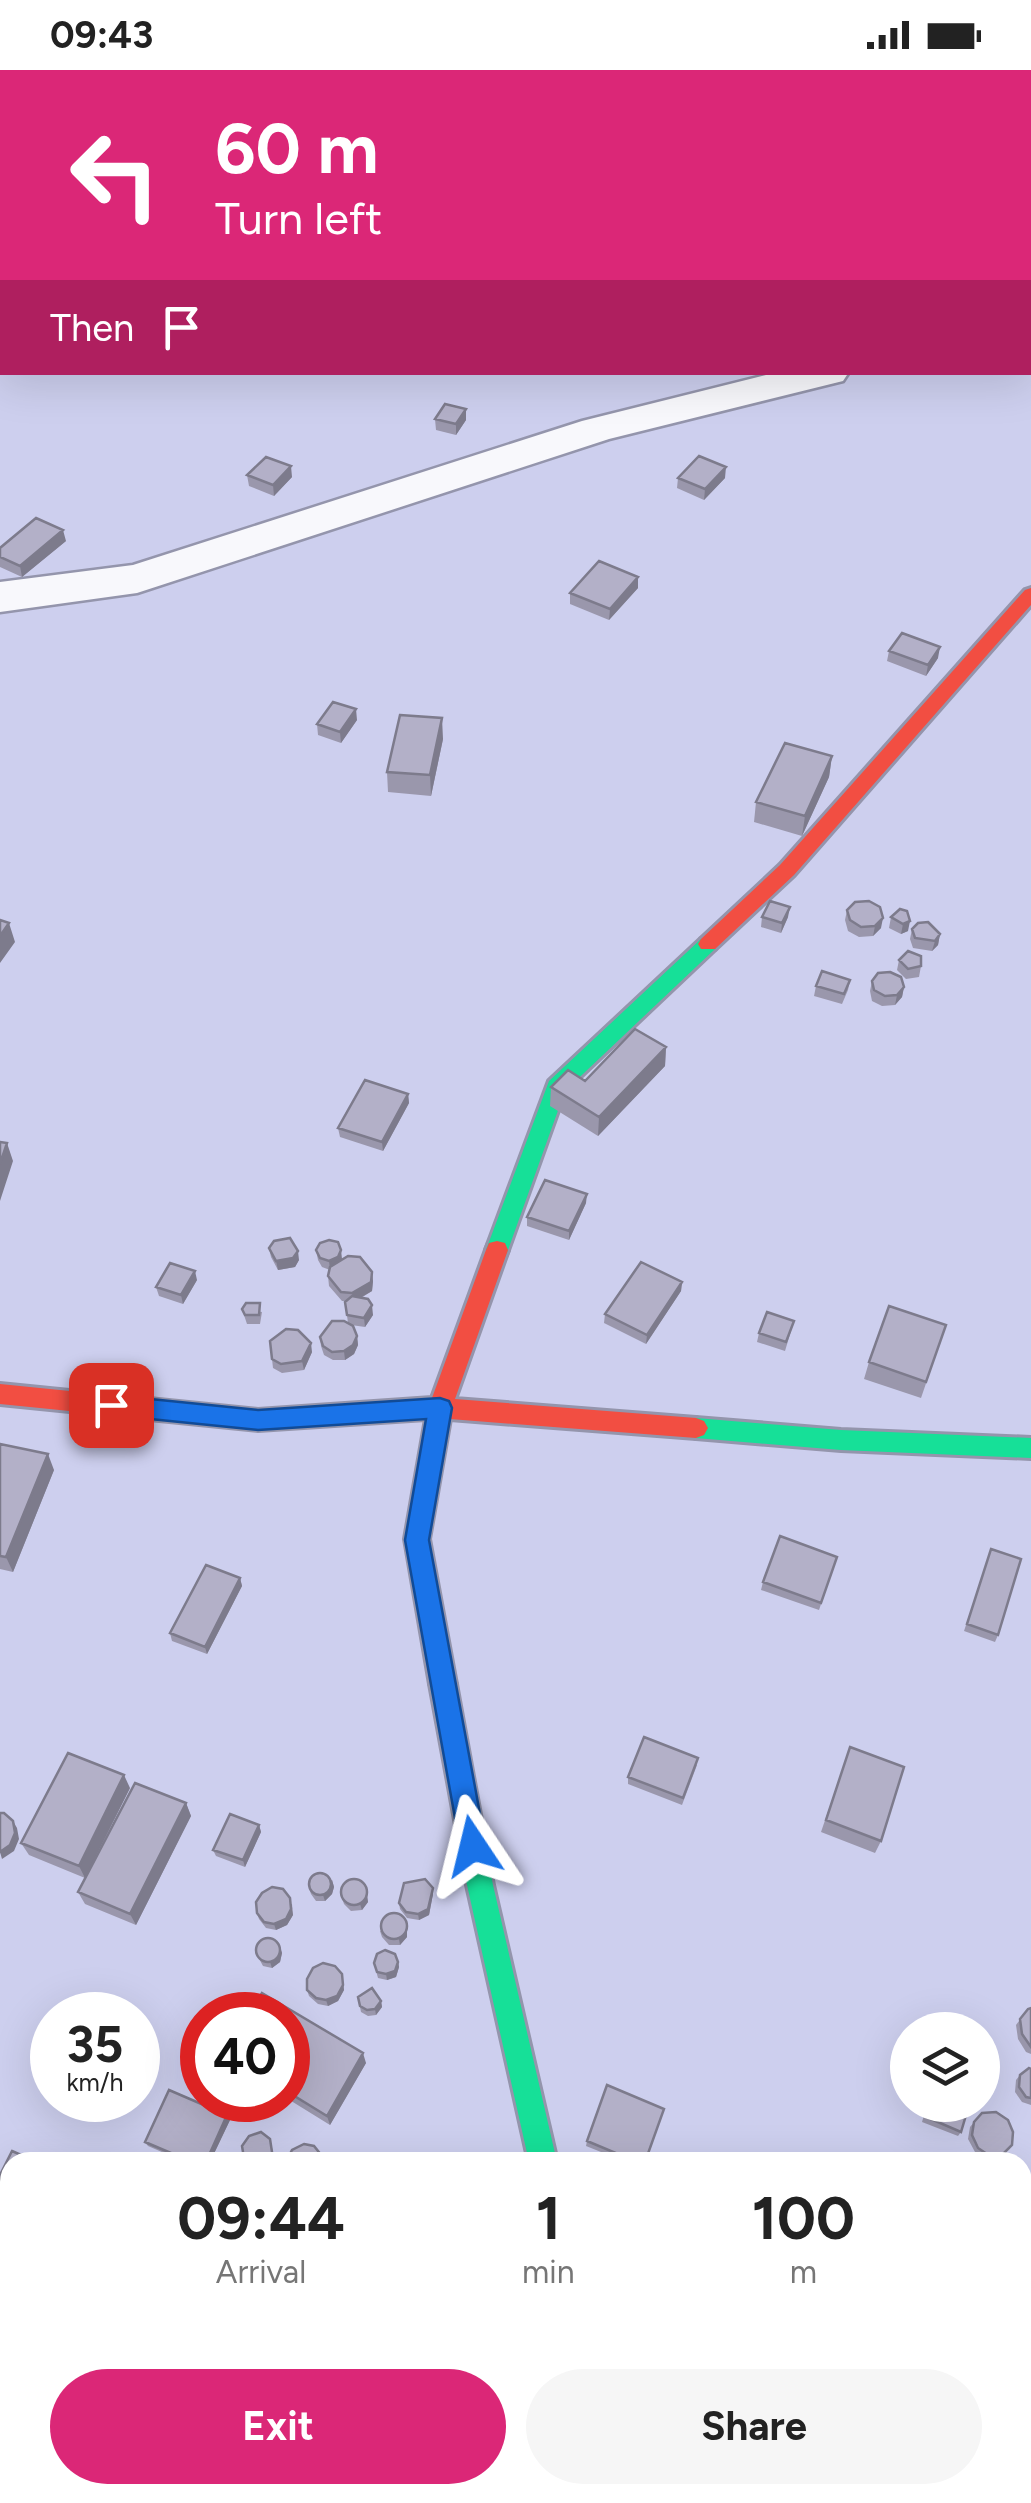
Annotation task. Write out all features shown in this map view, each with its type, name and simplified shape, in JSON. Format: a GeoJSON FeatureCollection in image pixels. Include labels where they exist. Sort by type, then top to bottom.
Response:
{"type":"FeatureCollection","features":[{"type":"Feature","properties":{"kind":"street"},"geometry":{"type":"LineString","coordinates":[[0,597],[136,580],[596,430],[817,375]]}},
{"type":"Feature","properties":{"kind":"street"},"geometry":{"type":"LineString","coordinates":[[541,2152],[480,1884],[417,1540],[440,1408],[556,1087],[787,870],[1031,594]]}},
{"type":"Feature","properties":{"kind":"street"},"geometry":{"type":"LineString","coordinates":[[0,1394],[258,1420],[440,1408],[841,1440],[1031,1448]]}},
{"type":"Feature","properties":{"kind":"building"},"geometry":{"type":"Polygon","coordinates":[[[445,404],[466,409],[456,424],[435,419],[445,404]]]}},
{"type":"Feature","properties":{"kind":"building"},"geometry":{"type":"Polygon","coordinates":[[[699,456],[726,467],[705,489],[678,478],[699,456]]]}},
{"type":"Feature","properties":{"kind":"building"},"geometry":{"type":"Polygon","coordinates":[[[266,457],[291,466],[273,485],[247,475],[266,457]]]}},
{"type":"Feature","properties":{"kind":"building"},"geometry":{"type":"Polygon","coordinates":[[[36,518],[63,530],[20,566],[0,557],[0,548],[36,518]]]}},
{"type":"Feature","properties":{"kind":"building"},"geometry":{"type":"Polygon","coordinates":[[[599,561],[638,577],[610,609],[570,593],[599,561]]]}},
{"type":"Feature","properties":{"kind":"building"},"geometry":{"type":"Polygon","coordinates":[[[902,633],[940,647],[928,665],[889,651],[902,633]]]}},
{"type":"Feature","properties":{"kind":"building"},"geometry":{"type":"Polygon","coordinates":[[[333,702],[356,709],[340,732],[317,724],[333,702]]]}},
{"type":"Feature","properties":{"kind":"building"},"geometry":{"type":"Polygon","coordinates":[[[400,715],[442,718],[430,775],[387,772],[400,715]]]}},
{"type":"Feature","properties":{"kind":"building"},"geometry":{"type":"Polygon","coordinates":[[[785,743],[832,756],[805,816],[756,802],[785,743]]]}},
{"type":"Feature","properties":{"kind":"building"},"geometry":{"type":"Polygon","coordinates":[[[770,901],[790,907],[782,923],[762,917],[770,901]]]}},
{"type":"Feature","properties":{"kind":"building"},"geometry":{"type":"Polygon","coordinates":[[[869,901],[880,907],[883,918],[875,926],[861,927],[850,920],[847,910],[855,902],[869,901]]]}},
{"type":"Feature","properties":{"kind":"building"},"geometry":{"type":"Polygon","coordinates":[[[900,909],[907,911],[910,921],[903,924],[891,917],[900,909]]]}},
{"type":"Feature","properties":{"kind":"building"},"geometry":{"type":"Polygon","coordinates":[[[0,920],[9,923],[0,936],[0,920]]]}},
{"type":"Feature","properties":{"kind":"building"},"geometry":{"type":"Polygon","coordinates":[[[928,922],[940,934],[935,941],[915,938],[912,929],[918,923],[928,922]]]}},
{"type":"Feature","properties":{"kind":"building"},"geometry":{"type":"Polygon","coordinates":[[[908,951],[921,956],[921,966],[908,969],[899,960],[908,951]]]}},
{"type":"Feature","properties":{"kind":"building"},"geometry":{"type":"Polygon","coordinates":[[[822,971],[850,980],[844,994],[816,986],[822,971]]]}},
{"type":"Feature","properties":{"kind":"building"},"geometry":{"type":"Polygon","coordinates":[[[890,972],[901,977],[904,987],[897,995],[885,996],[874,990],[872,981],[878,973],[890,972]]]}},
{"type":"Feature","properties":{"kind":"building"},"geometry":{"type":"Polygon","coordinates":[[[635,1029],[666,1047],[599,1117],[551,1087],[568,1070],[585,1081],[635,1029]]]}},
{"type":"Feature","properties":{"kind":"building"},"geometry":{"type":"Polygon","coordinates":[[[365,1080],[408,1094],[382,1142],[338,1128],[365,1080]]]}},
{"type":"Feature","properties":{"kind":"building"},"geometry":{"type":"Polygon","coordinates":[[[0,1142],[7,1143],[0,1164],[0,1142]]]}},
{"type":"Feature","properties":{"kind":"building"},"geometry":{"type":"Polygon","coordinates":[[[545,1180],[587,1194],[569,1231],[527,1217],[545,1180]]]}},
{"type":"Feature","properties":{"kind":"building"},"geometry":{"type":"Polygon","coordinates":[[[290,1238],[298,1251],[293,1258],[276,1261],[269,1248],[274,1241],[290,1238]]]}},
{"type":"Feature","properties":{"kind":"building"},"geometry":{"type":"Polygon","coordinates":[[[338,1242],[341,1250],[338,1257],[329,1261],[320,1258],[316,1250],[320,1243],[338,1242]]]}},
{"type":"Feature","properties":{"kind":"building"},"geometry":{"type":"Polygon","coordinates":[[[348,1256],[360,1257],[372,1272],[371,1282],[352,1293],[341,1292],[328,1276],[330,1267],[348,1256]]]}},
{"type":"Feature","properties":{"kind":"building"},"geometry":{"type":"Polygon","coordinates":[[[641,1262],[682,1282],[647,1335],[605,1314],[641,1262]]]}},
{"type":"Feature","properties":{"kind":"building"},"geometry":{"type":"Polygon","coordinates":[[[170,1263],[195,1271],[181,1295],[156,1287],[170,1263]]]}},
{"type":"Feature","properties":{"kind":"building"},"geometry":{"type":"Polygon","coordinates":[[[352,1296],[368,1299],[372,1305],[364,1318],[347,1315],[345,1302],[352,1296]]]}},
{"type":"Feature","properties":{"kind":"building"},"geometry":{"type":"Polygon","coordinates":[[[246,1303],[260,1303],[259,1315],[245,1315],[242,1309],[246,1303]]]}},
{"type":"Feature","properties":{"kind":"building"},"geometry":{"type":"Polygon","coordinates":[[[889,1306],[946,1325],[926,1382],[869,1362],[889,1306]]]}},
{"type":"Feature","properties":{"kind":"building"},"geometry":{"type":"Polygon","coordinates":[[[767,1312],[794,1321],[786,1342],[759,1333],[767,1312]]]}},
{"type":"Feature","properties":{"kind":"building"},"geometry":{"type":"Polygon","coordinates":[[[332,1321],[353,1326],[357,1336],[344,1351],[332,1352],[323,1346],[320,1337],[332,1321]]]}},
{"type":"Feature","properties":{"kind":"building"},"geometry":{"type":"Polygon","coordinates":[[[286,1329],[298,1330],[311,1343],[302,1361],[281,1364],[272,1359],[270,1341],[286,1329]]]}},
{"type":"Feature","properties":{"kind":"building"},"geometry":{"type":"Polygon","coordinates":[[[0,1444],[48,1454],[6,1557],[0,1556],[0,1444]]]}},
{"type":"Feature","properties":{"kind":"building"},"geometry":{"type":"Polygon","coordinates":[[[780,1536],[837,1557],[821,1603],[763,1582],[780,1536]]]}},
{"type":"Feature","properties":{"kind":"building"},"geometry":{"type":"Polygon","coordinates":[[[991,1549],[1021,1559],[998,1635],[967,1624],[991,1549]]]}},
{"type":"Feature","properties":{"kind":"building"},"geometry":{"type":"Polygon","coordinates":[[[206,1565],[240,1578],[205,1647],[170,1633],[206,1565]]]}},
{"type":"Feature","properties":{"kind":"building"},"geometry":{"type":"Polygon","coordinates":[[[644,1737],[698,1758],[683,1798],[628,1777],[644,1737]]]}},
{"type":"Feature","properties":{"kind":"building"},"geometry":{"type":"Polygon","coordinates":[[[850,1747],[904,1767],[881,1841],[826,1820],[850,1747]]]}},
{"type":"Feature","properties":{"kind":"building"},"geometry":{"type":"Polygon","coordinates":[[[68,1753],[124,1775],[79,1866],[21,1843],[68,1753]]]}},
{"type":"Feature","properties":{"kind":"building"},"geometry":{"type":"Polygon","coordinates":[[[135,1783],[186,1803],[130,1914],[78,1892],[135,1783]]]}},
{"type":"Feature","properties":{"kind":"building"},"geometry":{"type":"Polygon","coordinates":[[[0,1813],[13,1821],[15,1833],[10,1845],[0,1852],[0,1813]]]}},
{"type":"Feature","properties":{"kind":"building"},"geometry":{"type":"Polygon","coordinates":[[[230,1814],[259,1825],[243,1860],[213,1850],[230,1814]]]}},
{"type":"Feature","properties":{"kind":"building"},"geometry":{"type":"Polygon","coordinates":[[[320,1873],[328,1876],[328,1892],[320,1895],[312,1892],[309,1884],[312,1876],[320,1873]]]}},
{"type":"Feature","properties":{"kind":"building"},"geometry":{"type":"Polygon","coordinates":[[[354,1879],[363,1883],[367,1892],[363,1901],[354,1905],[345,1901],[341,1892],[345,1883],[354,1879]]]}},
{"type":"Feature","properties":{"kind":"building"},"geometry":{"type":"Polygon","coordinates":[[[425,1879],[433,1888],[428,1909],[418,1914],[406,1912],[399,1903],[404,1883],[425,1879]]]}},
{"type":"Feature","properties":{"kind":"building"},"geometry":{"type":"Polygon","coordinates":[[[272,1887],[283,1889],[290,1898],[291,1909],[286,1919],[274,1924],[264,1922],[257,1913],[256,1902],[272,1887]]]}},
{"type":"Feature","properties":{"kind":"building"},"geometry":{"type":"Polygon","coordinates":[[[394,1913],[403,1917],[407,1926],[403,1935],[394,1939],[385,1935],[381,1926],[385,1917],[394,1913]]]}},
{"type":"Feature","properties":{"kind":"building"},"geometry":{"type":"Polygon","coordinates":[[[268,1938],[280,1950],[268,1962],[256,1950],[268,1938]]]}},
{"type":"Feature","properties":{"kind":"building"},"geometry":{"type":"Polygon","coordinates":[[[385,1950],[395,1954],[398,1962],[395,1971],[386,1974],[377,1972],[374,1963],[377,1954],[385,1950]]]}},
{"type":"Feature","properties":{"kind":"building"},"geometry":{"type":"Polygon","coordinates":[[[323,1963],[335,1966],[342,1974],[343,1985],[337,1996],[316,1998],[307,1990],[313,1968],[323,1963]]]}},
{"type":"Feature","properties":{"kind":"building"},"geometry":{"type":"Polygon","coordinates":[[[372,1988],[381,2001],[375,2009],[367,2010],[360,2006],[358,1997],[372,1988]]]}},
{"type":"Feature","properties":{"kind":"building"},"geometry":{"type":"Polygon","coordinates":[[[1031,2008],[1031,2047],[1022,2034],[1020,2019],[1031,2008]]]}},
{"type":"Feature","properties":{"kind":"building"},"geometry":{"type":"Polygon","coordinates":[[[310,2022],[363,2053],[327,2116],[310,2106],[310,2022]]]}},
{"type":"Feature","properties":{"kind":"building"},"geometry":{"type":"Polygon","coordinates":[[[1029,2068],[1031,2098],[1019,2087],[1020,2075],[1029,2068]]]}},
{"type":"Feature","properties":{"kind":"building"},"geometry":{"type":"Polygon","coordinates":[[[607,2085],[664,2109],[649,2152],[613,2152],[587,2141],[607,2085]]]}},
{"type":"Feature","properties":{"kind":"building"},"geometry":{"type":"Polygon","coordinates":[[[169,2090],[180,2095],[180,2122],[224,2122],[210,2152],[168,2152],[145,2142],[154,2122],[160,2122],[160,2110],[169,2090]]]}},
{"type":"Feature","properties":{"kind":"building"},"geometry":{"type":"Polygon","coordinates":[[[1000,2115],[1008,2120],[1013,2132],[1012,2145],[1005,2152],[984,2152],[972,2135],[974,2122],[1000,2122],[1000,2115]]]}},
{"type":"Feature","properties":{"kind":"building"},"geometry":{"type":"Polygon","coordinates":[[[938,2122],[964,2122],[961,2132],[938,2122]]]}},
{"type":"Feature","properties":{"kind":"building"},"geometry":{"type":"Polygon","coordinates":[[[261,2132],[270,2139],[272,2152],[243,2152],[242,2146],[249,2136],[261,2132]]]}},
{"type":"Feature","properties":{"kind":"building"},"geometry":{"type":"Polygon","coordinates":[[[304,2144],[319,2152],[291,2152],[304,2144]]]}},
{"type":"Feature","properties":{"kind":"traffic: fast"},"geometry":{"type":"LineString","coordinates":[[497,1250],[556,1087],[708,944]]}},
{"type":"Feature","properties":{"kind":"traffic: fast"},"geometry":{"type":"LineString","coordinates":[[696,1428],[841,1440],[1031,1448]]}},
{"type":"Feature","properties":{"kind":"traffic: fast"},"geometry":{"type":"LineString","coordinates":[[443,1684],[480,1885],[541,2152]]}},
{"type":"Feature","properties":{"kind":"traffic: jam"},"geometry":{"type":"LineString","coordinates":[[708,944],[787,870],[1031,594]]}},
{"type":"Feature","properties":{"kind":"traffic: jam"},"geometry":{"type":"LineString","coordinates":[[443,1684],[417,1539],[440,1408],[497,1250]]}},
{"type":"Feature","properties":{"kind":"traffic: jam"},"geometry":{"type":"LineString","coordinates":[[0,1394],[258,1420],[440,1408],[696,1428]]}},
{"type":"Feature","properties":{"kind":"route"},"geometry":{"type":"LineString","coordinates":[[111,1405],[258,1420],[440,1408],[417,1540],[473,1846]]}}]}
